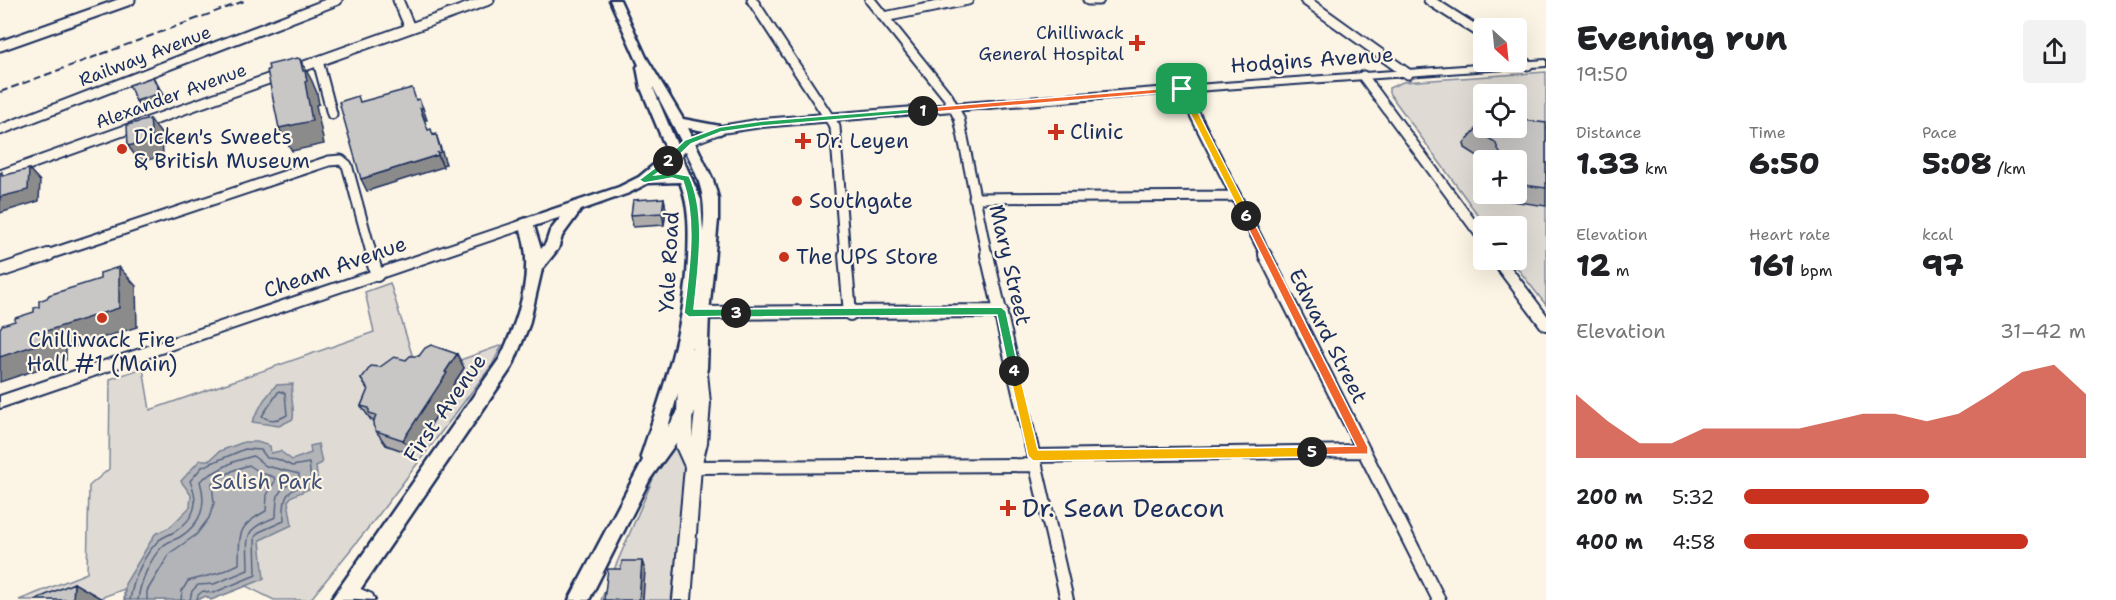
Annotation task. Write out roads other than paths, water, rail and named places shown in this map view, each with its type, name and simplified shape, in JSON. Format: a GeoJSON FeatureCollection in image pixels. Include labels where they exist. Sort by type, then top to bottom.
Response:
{"type":"FeatureCollection","features":[{"type":"Feature","properties":{"kind":"main road","name":"Yale Road"},"geometry":{"type":"LineString","coordinates":[[579,600],[644,473],[683,420],[692,400],[699,368],[695,313],[696,219],[694,200],[648,88],[640,57],[615,0]]}},
{"type":"Feature","properties":{"kind":"main road","name":"Yale Road"},"geometry":{"type":"LineString","coordinates":[[640,57],[660,86],[680,122],[706,180],[711,198],[695,313],[644,473]]}},
{"type":"Feature","properties":{"kind":"main road"},"geometry":{"type":"LineString","coordinates":[[680,122],[720,130]]}},
{"type":"Feature","properties":{"kind":"main road","name":"Cheam Avenue"},"geometry":{"type":"LineString","coordinates":[[526,224],[624,190],[644,180],[688,142]]}},
{"type":"Feature","properties":{"kind":"main road"},"geometry":{"type":"LineString","coordinates":[[644,180],[672,176],[686,178]]}},
{"type":"Feature","properties":{"kind":"main road"},"geometry":{"type":"LineString","coordinates":[[535,267],[553,245],[555,235],[575,207]]}},
{"type":"Feature","properties":{"kind":"main road","name":"First Avenue"},"geometry":{"type":"LineString","coordinates":[[344,596],[506,362],[519,333],[535,267],[534,246],[526,224]]}},
{"type":"Feature","properties":{"kind":"street"},"geometry":{"type":"LineString","coordinates":[[0,46],[130,0]]}},
{"type":"Feature","properties":{"kind":"street","name":"Railway Avenue"},"geometry":{"type":"LineString","coordinates":[[0,130],[337,0]]}},
{"type":"Feature","properties":{"kind":"street"},"geometry":{"type":"LineString","coordinates":[[398,0],[410,28]]}},
{"type":"Feature","properties":{"kind":"street","name":"Alexander Avenue"},"geometry":{"type":"LineString","coordinates":[[0,175],[489,0]]}},
{"type":"Feature","properties":{"kind":"street"},"geometry":{"type":"LineString","coordinates":[[752,0],[835,127],[850,314]]}},
{"type":"Feature","properties":{"kind":"street","name":"Mary Street"},"geometry":{"type":"LineString","coordinates":[[870,0],[955,108],[959,118],[974,198],[1067,600]]}},
{"type":"Feature","properties":{"kind":"street"},"geometry":{"type":"LineString","coordinates":[[884,17],[968,0]]}},
{"type":"Feature","properties":{"kind":"street"},"geometry":{"type":"LineString","coordinates":[[1088,0],[1099,0]]}},
{"type":"Feature","properties":{"kind":"street"},"geometry":{"type":"LineString","coordinates":[[1305,0],[1408,74]]}},
{"type":"Feature","properties":{"kind":"street"},"geometry":{"type":"LineString","coordinates":[[1429,0],[1473,28]]}},
{"type":"Feature","properties":{"kind":"street"},"geometry":{"type":"LineString","coordinates":[[318,61],[332,114]]}},
{"type":"Feature","properties":{"kind":"street","name":"Hodgins Avenue"},"geometry":{"type":"LineString","coordinates":[[688,142],[720,130],[829,117],[1546,63]]}},
{"type":"Feature","properties":{"kind":"street"},"geometry":{"type":"LineString","coordinates":[[1363,76],[1473,225]]}},
{"type":"Feature","properties":{"kind":"street","name":"Edward Street"},"geometry":{"type":"LineString","coordinates":[[1182,89],[1439,600]]}},
{"type":"Feature","properties":{"kind":"street"},"geometry":{"type":"LineString","coordinates":[[0,272],[329,161],[341,160],[347,165],[377,275]]}},
{"type":"Feature","properties":{"kind":"street"},"geometry":{"type":"LineString","coordinates":[[974,198],[1236,196]]}},
{"type":"Feature","properties":{"kind":"street","name":"Cheam Avenue"},"geometry":{"type":"LineString","coordinates":[[0,402],[526,224]]}},
{"type":"Feature","properties":{"kind":"street"},"geometry":{"type":"LineString","coordinates":[[1506,270],[1546,324]]}},
{"type":"Feature","properties":{"kind":"street"},"geometry":{"type":"LineString","coordinates":[[695,313],[850,314],[1001,311]]}},
{"type":"Feature","properties":{"kind":"street"},"geometry":{"type":"LineString","coordinates":[[686,337],[684,447],[693,467]]}},
{"type":"Feature","properties":{"kind":"street"},"geometry":{"type":"LineString","coordinates":[[682,600],[693,467],[699,443],[703,403],[699,368]]}},
{"type":"Feature","properties":{"kind":"street"},"geometry":{"type":"LineString","coordinates":[[693,467],[1364,451]]}},
{"type":"Feature","properties":{"kind":"street"},"geometry":{"type":"LineString","coordinates":[[344,596],[366,600]]}},
{"type":"Feature","properties":{"kind":"water"},"geometry":{"type":"Polygon","coordinates":[[[293,384],[293,419],[279,426],[252,422],[264,400],[276,385],[293,384]]]}},
{"type":"Feature","properties":{"kind":"water"},"geometry":{"type":"Polygon","coordinates":[[[244,442],[257,442],[270,446],[271,453],[280,451],[292,460],[311,453],[310,446],[318,444],[322,463],[316,466],[318,485],[292,496],[288,501],[292,525],[260,540],[264,579],[211,600],[206,596],[197,600],[125,600],[125,584],[155,534],[170,527],[190,507],[191,495],[181,481],[200,460],[210,460],[220,451],[244,442]]]}},
{"type":"Feature","properties":{"kind":"railway"},"geometry":{"type":"LineString","coordinates":[[0,92],[247,0]]}},
{"type":"Feature","properties":{"kind":"place","name":"Chilliwack General Hospital"},"geometry":{"type":"Point","coordinates":[1137,43]}},
{"type":"Feature","properties":{"kind":"place","name":"Clinic"},"geometry":{"type":"Point","coordinates":[1056,132]}},
{"type":"Feature","properties":{"kind":"place","name":"Dr. Leyen"},"geometry":{"type":"Point","coordinates":[803,141]}},
{"type":"Feature","properties":{"kind":"place","name":"Dicken's Sweets & British Museum"},"geometry":{"type":"Point","coordinates":[122,149]}},
{"type":"Feature","properties":{"kind":"place","name":"Southgate"},"geometry":{"type":"Point","coordinates":[797,201]}},
{"type":"Feature","properties":{"kind":"place","name":"The UPS Store"},"geometry":{"type":"Point","coordinates":[784,257]}},
{"type":"Feature","properties":{"kind":"place","name":"Chilliwack Fire Hall #1 (Main)"},"geometry":{"type":"Point","coordinates":[102,318]}},
{"type":"Feature","properties":{"kind":"place","name":"Dr. Sean Deacon"},"geometry":{"type":"Point","coordinates":[1008,508]}},
{"type":"Feature","properties":{"kind":"park label","name":"Salish Park"},"geometry":{"type":"Point","coordinates":[267,482]}}]}
